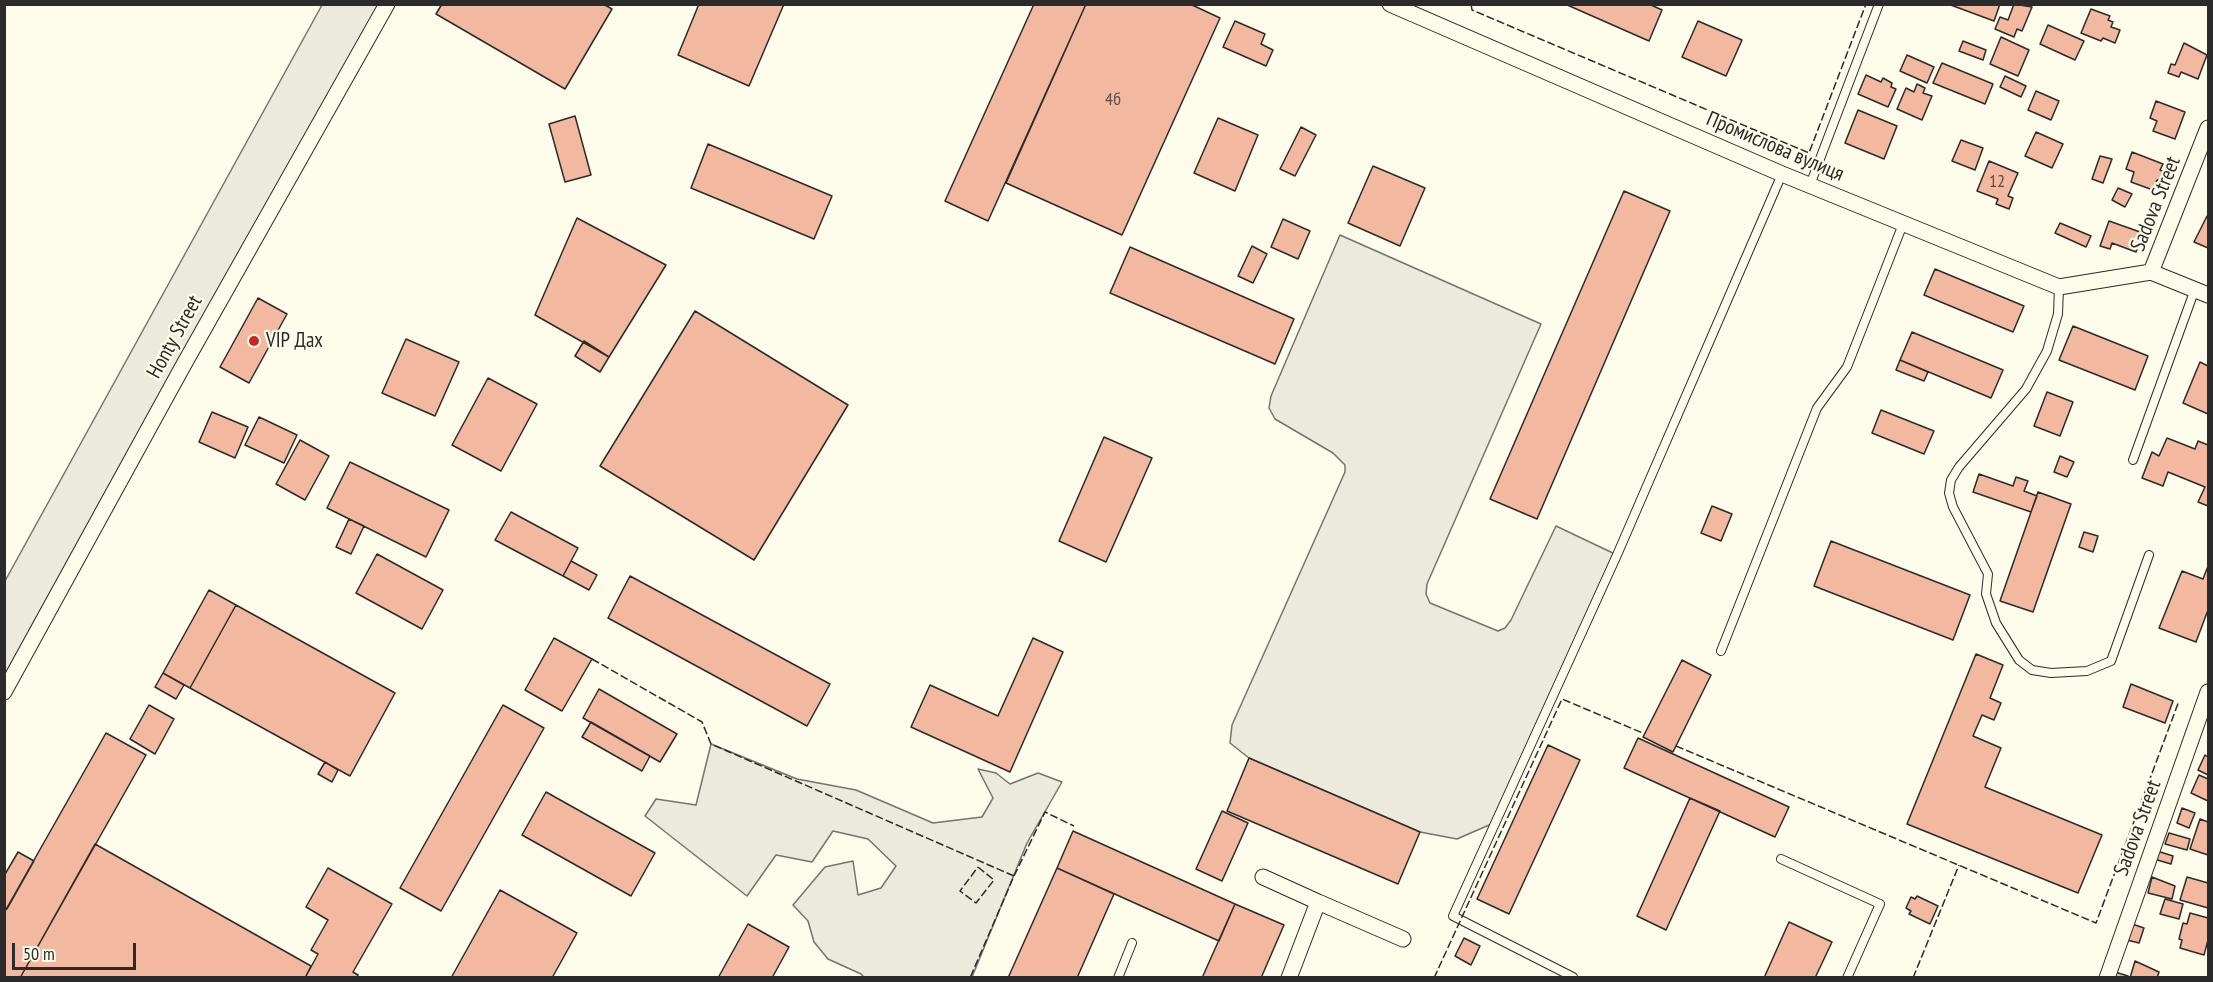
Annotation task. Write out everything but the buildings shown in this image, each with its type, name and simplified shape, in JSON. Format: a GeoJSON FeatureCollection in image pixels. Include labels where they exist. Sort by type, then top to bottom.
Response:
{"type":"FeatureCollection","features":[{"type":"Feature","properties":{"kind":"street","name":"Honty Street"},"geometry":{"type":"LineString","coordinates":[[4,692],[183,366],[387,4]]}},
{"type":"Feature","properties":{"kind":"street","name":"Промислова вулиця"},"geometry":{"type":"LineString","coordinates":[[1390,4],[1782,174],[2059,287]]}},
{"type":"Feature","properties":{"kind":"street","name":"Sadova Street"},"geometry":{"type":"LineString","coordinates":[[2202,292],[2151,272],[2208,128]]}},
{"type":"Feature","properties":{"kind":"street"},"geometry":{"type":"LineString","coordinates":[[2059,287],[2151,272]]}},
{"type":"Feature","properties":{"kind":"street","name":"Sadova Street"},"geometry":{"type":"LineString","coordinates":[[2107,978],[2208,692]]}},
{"type":"Feature","properties":{"kind":"street"},"geometry":{"type":"LineString","coordinates":[[1263,877],[1403,939]]}},
{"type":"Feature","properties":{"kind":"street"},"geometry":{"type":"LineString","coordinates":[[1289,978],[1318,902]]}},
{"type":"Feature","properties":{"kind":"lane"},"geometry":{"type":"LineString","coordinates":[[1810,185],[1879,4]]}},
{"type":"Feature","properties":{"kind":"lane"},"geometry":{"type":"LineString","coordinates":[[1573,977],[1453,916],[1617,555],[1782,174]]}},
{"type":"Feature","properties":{"kind":"lane"},"geometry":{"type":"LineString","coordinates":[[1721,651],[1817,408],[1847,367],[1903,224]]}},
{"type":"Feature","properties":{"kind":"lane"},"geometry":{"type":"LineString","coordinates":[[2059,287],[2058,314],[2047,351],[2026,389],[1959,467],[1951,480],[1949,493],[1953,507],[1988,574],[1986,594],[1996,623],[2019,660],[2032,670],[2051,673],[2087,671],[2111,661],[2149,555]]}},
{"type":"Feature","properties":{"kind":"lane"},"geometry":{"type":"LineString","coordinates":[[2133,460],[2202,292]]}},
{"type":"Feature","properties":{"kind":"lane"},"geometry":{"type":"LineString","coordinates":[[1781,859],[1880,904],[1846,978]]}},
{"type":"Feature","properties":{"kind":"lane"},"geometry":{"type":"LineString","coordinates":[[1118,978],[1132,943]]}},
{"type":"Feature","properties":{"kind":"shaded area"},"geometry":{"type":"Polygon","coordinates":[[[322,5],[387,5],[5,692],[5,581],[322,5]]]}},
{"type":"Feature","properties":{"kind":"shaded area"},"geometry":{"type":"Polygon","coordinates":[[[1340,235],[1541,324],[1427,584],[1426,594],[1430,603],[1498,631],[1505,628],[1511,620],[1556,526],[1617,555],[1496,822],[1457,839],[1420,832],[1249,758],[1230,743],[1232,725],[1345,472],[1345,465],[1333,453],[1275,419],[1269,408],[1271,396],[1340,235]]]}},
{"type":"Feature","properties":{"kind":"shaded area"},"geometry":{"type":"Polygon","coordinates":[[[711,744],[797,779],[856,790],[933,823],[982,817],[993,798],[978,769],[996,773],[1010,784],[1038,773],[1062,782],[1027,843],[972,977],[864,977],[828,959],[814,942],[808,921],[793,905],[825,867],[853,861],[858,895],[881,888],[896,866],[868,839],[833,831],[812,862],[776,855],[747,896],[645,816],[656,799],[696,805],[711,744]]]}},
{"type":"Feature","properties":{"kind":"fence"},"geometry":{"type":"LineString","coordinates":[[1471,4],[1472,10],[1809,153],[1866,4]]}},
{"type":"Feature","properties":{"kind":"fence"},"geometry":{"type":"LineString","coordinates":[[592,659],[702,722],[711,744],[1014,876],[970,978]]}},
{"type":"Feature","properties":{"kind":"fence"},"geometry":{"type":"LineString","coordinates":[[1434,978],[1562,699],[1645,734]]}},
{"type":"Feature","properties":{"kind":"fence"},"geometry":{"type":"LineString","coordinates":[[1676,746],[2096,923],[2179,701]]}},
{"type":"Feature","properties":{"kind":"fence"},"geometry":{"type":"LineString","coordinates":[[1014,876],[1045,812],[1074,826]]}},
{"type":"Feature","properties":{"kind":"fence"},"geometry":{"type":"LineString","coordinates":[[1913,978],[1959,865]]}},
{"type":"Feature","properties":{"kind":"fence"},"geometry":{"type":"LineString","coordinates":[[978,867],[994,880],[976,903],[960,891],[978,867]]}},
{"type":"Feature","properties":{"kind":"place","name":"VIP Дах"},"geometry":{"type":"Point","coordinates":[254,341]}}]}
